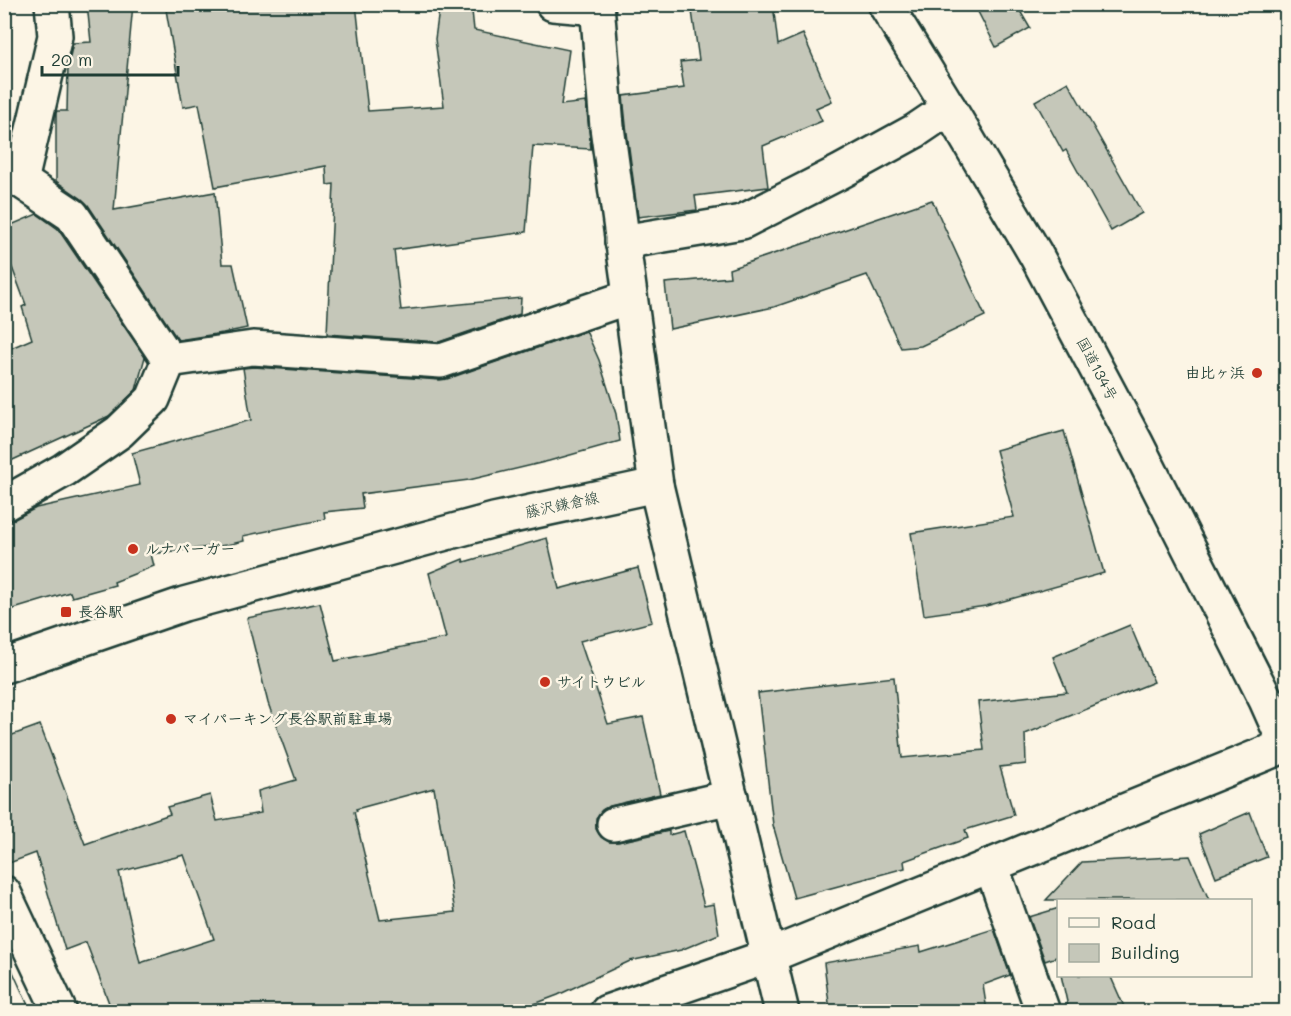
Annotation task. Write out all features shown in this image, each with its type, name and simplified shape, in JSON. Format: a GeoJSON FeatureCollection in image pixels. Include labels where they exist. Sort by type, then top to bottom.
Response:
{"type":"FeatureCollection","features":[{"type":"Feature","properties":{"kind":"main road"},"geometry":{"type":"LineString","coordinates":[[52,4],[55,36],[13,184],[72,215],[169,360]]}},
{"type":"Feature","properties":{"kind":"main road"},"geometry":{"type":"LineString","coordinates":[[553,4],[597,6],[607,127],[656,485],[782,1011]]}},
{"type":"Feature","properties":{"kind":"main road","name":"国道134号"},"geometry":{"type":"LineString","coordinates":[[885,4],[1036,255],[1136,443],[1266,700],[1286,745]]}},
{"type":"Feature","properties":{"kind":"main road"},"geometry":{"type":"LineString","coordinates":[[622,242],[742,222],[915,131],[949,108]]}},
{"type":"Feature","properties":{"kind":"main road"},"geometry":{"type":"LineString","coordinates":[[169,360],[253,348],[441,361],[629,297]]}},
{"type":"Feature","properties":{"kind":"main road"},"geometry":{"type":"LineString","coordinates":[[4,504],[64,470],[119,432],[153,399],[169,360]]}},
{"type":"Feature","properties":{"kind":"main road","name":"藤沢鎌倉線"},"geometry":{"type":"LineString","coordinates":[[4,666],[184,604],[494,520],[656,485]]}},
{"type":"Feature","properties":{"kind":"main road"},"geometry":{"type":"LineString","coordinates":[[607,1011],[769,956],[1286,745]]}},
{"type":"Feature","properties":{"kind":"main road"},"geometry":{"type":"LineString","coordinates":[[614,824],[731,796]]}},
{"type":"Feature","properties":{"kind":"main road"},"geometry":{"type":"LineString","coordinates":[[991,866],[1043,1011]]}},
{"type":"Feature","properties":{"kind":"main road"},"geometry":{"type":"LineString","coordinates":[[4,893],[60,1011]]}},
{"type":"Feature","properties":{"kind":"building"},"geometry":{"type":"Polygon","coordinates":[[[87,4],[133,4],[114,210],[215,192],[222,264],[233,264],[247,328],[178,340],[88,205],[56,181],[56,113],[67,111],[68,65],[73,43],[91,42],[87,4]]]}},
{"type":"Feature","properties":{"kind":"building"},"geometry":{"type":"Polygon","coordinates":[[[165,4],[356,4],[368,111],[444,106],[435,39],[439,10],[472,11],[474,30],[569,50],[561,105],[586,102],[591,149],[533,146],[526,232],[394,250],[401,310],[521,298],[520,314],[439,342],[327,334],[334,184],[327,185],[326,166],[215,187],[199,104],[183,107],[165,4]]]}},
{"type":"Feature","properties":{"kind":"building"},"geometry":{"type":"Polygon","coordinates":[[[691,4],[773,4],[778,45],[803,34],[832,101],[816,108],[822,121],[763,146],[768,187],[695,196],[697,210],[638,217],[623,96],[684,88],[680,62],[699,60],[691,4]]]}},
{"type":"Feature","properties":{"kind":"building"},"geometry":{"type":"Polygon","coordinates":[[[974,4],[1016,4],[1030,28],[996,47],[974,4]]]}},
{"type":"Feature","properties":{"kind":"building"},"geometry":{"type":"Polygon","coordinates":[[[1068,82],[1142,213],[1111,231],[1066,150],[1063,152],[1035,101],[1068,82]]]}},
{"type":"Feature","properties":{"kind":"building"},"geometry":{"type":"Polygon","coordinates":[[[932,200],[985,316],[921,346],[901,348],[867,275],[774,307],[670,329],[665,283],[730,277],[729,269],[932,200]]]}},
{"type":"Feature","properties":{"kind":"building"},"geometry":{"type":"Polygon","coordinates":[[[37,214],[58,229],[145,357],[136,390],[109,416],[4,464],[4,351],[32,339],[22,307],[26,305],[4,246],[4,228],[37,214]]]}},
{"type":"Feature","properties":{"kind":"building"},"geometry":{"type":"Polygon","coordinates":[[[586,331],[599,360],[616,414],[620,441],[469,480],[361,494],[363,508],[324,512],[325,519],[243,536],[244,541],[227,545],[151,554],[154,566],[114,582],[115,585],[72,597],[70,592],[4,612],[4,523],[36,508],[140,485],[132,453],[251,420],[243,368],[440,380],[586,331]]]}},
{"type":"Feature","properties":{"kind":"building"},"geometry":{"type":"Polygon","coordinates":[[[1064,431],[1104,573],[986,606],[924,615],[911,533],[1014,517],[996,450],[1064,431]]]}},
{"type":"Feature","properties":{"kind":"building"},"geometry":{"type":"Polygon","coordinates":[[[547,538],[559,589],[638,568],[652,622],[580,641],[608,724],[643,717],[660,794],[602,810],[596,818],[596,829],[601,837],[609,842],[669,831],[669,835],[684,831],[704,906],[714,904],[719,934],[681,950],[630,961],[558,995],[516,1011],[112,1011],[86,942],[65,950],[36,853],[4,865],[4,738],[40,725],[85,844],[170,814],[167,807],[210,795],[217,821],[261,813],[258,791],[296,780],[268,703],[247,618],[320,603],[335,661],[446,638],[429,573],[463,559],[464,562],[547,538]],[[434,788],[356,809],[357,811],[354,812],[380,920],[455,912],[434,788]],[[184,855],[119,872],[140,963],[214,939],[184,855]]]}},
{"type":"Feature","properties":{"kind":"building"},"geometry":{"type":"Polygon","coordinates":[[[1130,625],[1154,682],[1025,734],[1026,764],[1000,767],[1014,815],[965,830],[968,838],[904,861],[905,868],[794,898],[773,825],[758,693],[894,677],[902,758],[984,750],[978,702],[1067,692],[1053,657],[1130,625]]]}},
{"type":"Feature","properties":{"kind":"building"},"geometry":{"type":"Polygon","coordinates":[[[1250,812],[1267,857],[1216,877],[1199,834],[1250,812]]]}},
{"type":"Feature","properties":{"kind":"building"},"geometry":{"type":"Polygon","coordinates":[[[1190,856],[1209,899],[1046,900],[1082,862],[1190,856]]]}},
{"type":"Feature","properties":{"kind":"building"},"geometry":{"type":"Polygon","coordinates":[[[1057,909],[1057,957],[1045,961],[1029,917],[1057,909]]]}},
{"type":"Feature","properties":{"kind":"building"},"geometry":{"type":"Polygon","coordinates":[[[994,929],[1010,975],[983,985],[987,1011],[830,1011],[824,963],[920,946],[921,952],[994,929]]]}},
{"type":"Feature","properties":{"kind":"building"},"geometry":{"type":"Polygon","coordinates":[[[1061,977],[1111,977],[1126,1011],[1069,1011],[1061,977]]]}},
{"type":"Feature","properties":{"kind":"tram line"},"geometry":{"type":"LineString","coordinates":[[4,952],[31,1012]]}},
{"type":"Feature","properties":{"kind":"place","name":"由比ヶ浜"},"geometry":{"type":"Point","coordinates":[1257,373]}},
{"type":"Feature","properties":{"kind":"place","name":"ルナバーガー"},"geometry":{"type":"Point","coordinates":[133,549]}},
{"type":"Feature","properties":{"kind":"place","name":"長谷駅"},"geometry":{"type":"Point","coordinates":[66,612]}},
{"type":"Feature","properties":{"kind":"place","name":"サイトウビル"},"geometry":{"type":"Point","coordinates":[545,682]}},
{"type":"Feature","properties":{"kind":"place","name":"マイパーキング長谷駅前駐車場"},"geometry":{"type":"Point","coordinates":[171,719]}}]}
